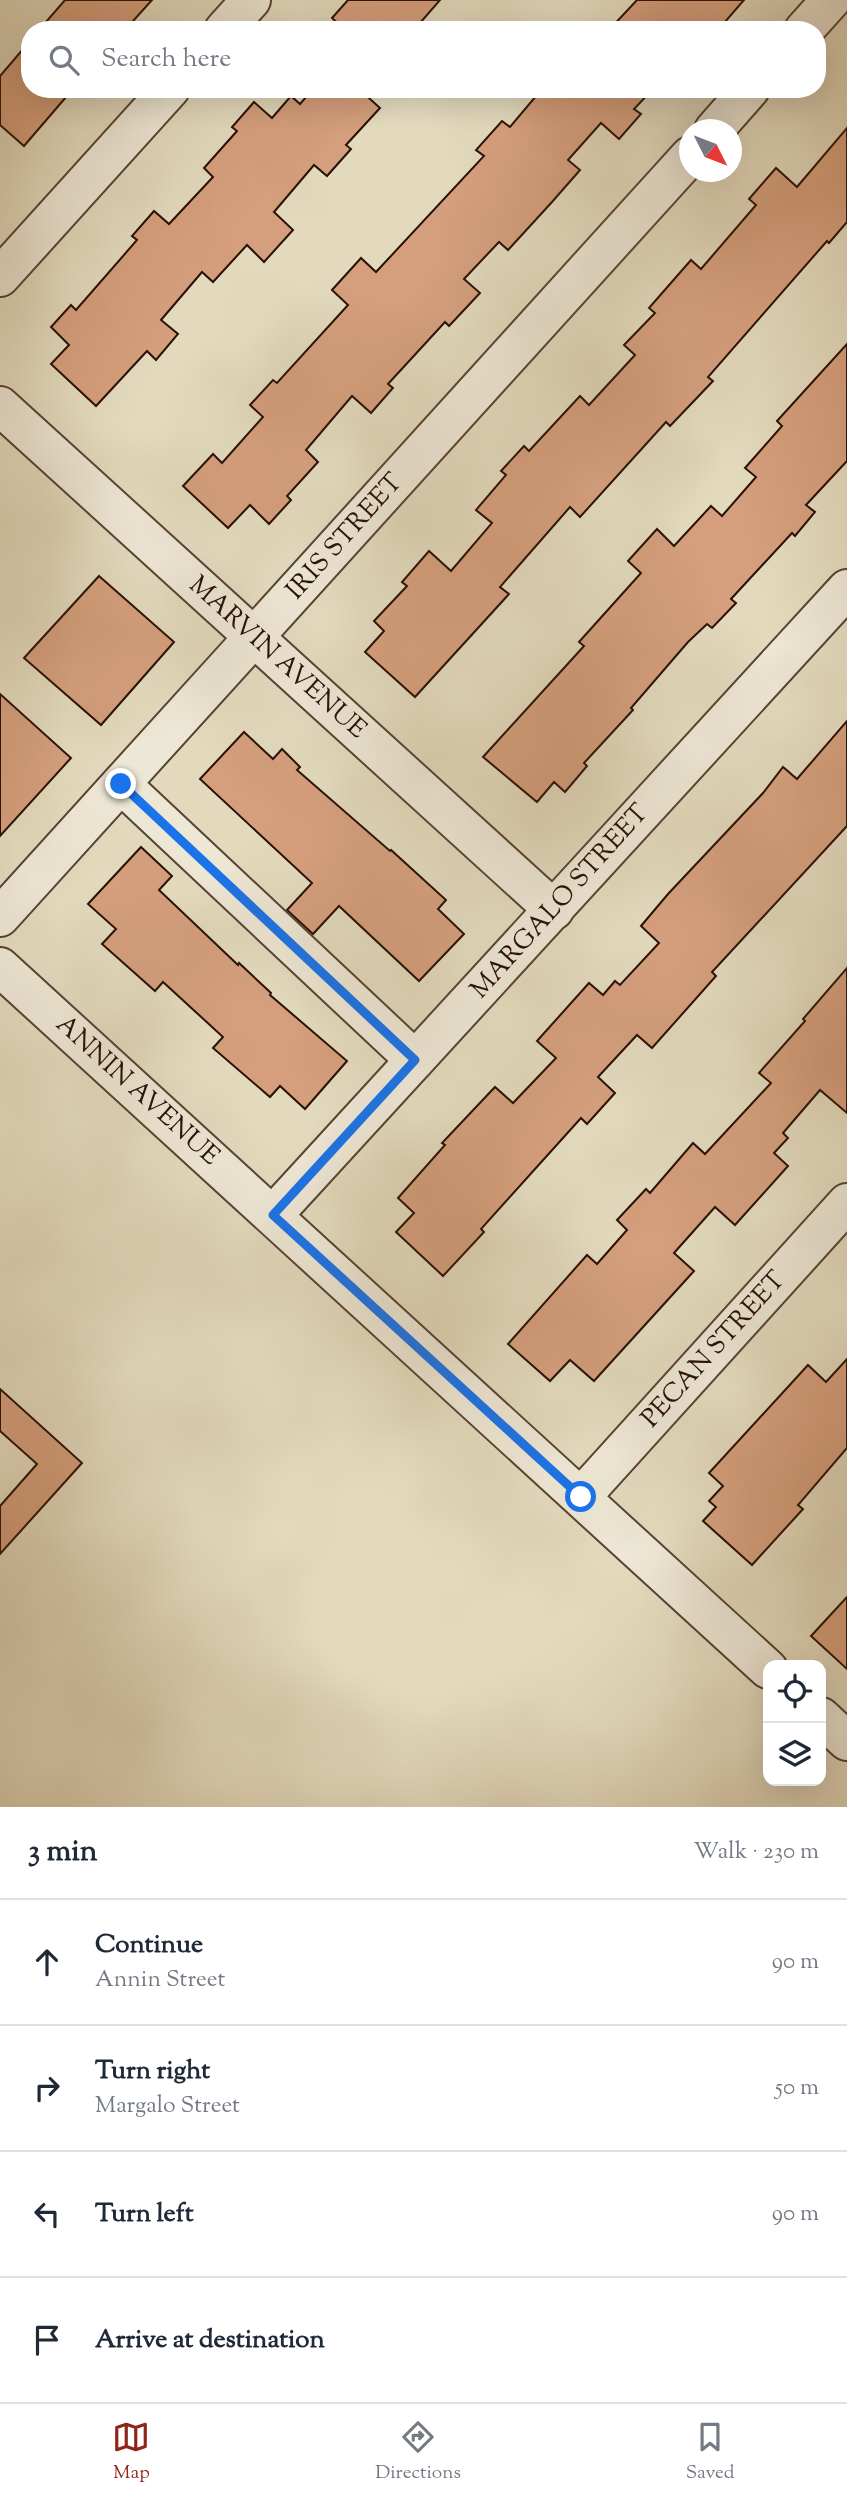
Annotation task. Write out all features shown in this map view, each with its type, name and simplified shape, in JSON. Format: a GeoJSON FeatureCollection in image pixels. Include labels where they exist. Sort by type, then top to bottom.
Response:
{"type":"FeatureCollection","features":[{"type":"Feature","properties":{"kind":"street"},"geometry":{"type":"LineString","coordinates":[[232,21],[251,0]]}},
{"type":"Feature","properties":{"kind":"street"},"geometry":{"type":"LineString","coordinates":[[812,21],[831,0]]}},
{"type":"Feature","properties":{"kind":"street"},"geometry":{"type":"LineString","coordinates":[[0,277],[162,98]]}},
{"type":"Feature","properties":{"kind":"street"},"geometry":{"type":"LineString","coordinates":[[724,119],[742,98]]}},
{"type":"Feature","properties":{"kind":"street","name":"IRIS STREET"},"geometry":{"type":"LineString","coordinates":[[0,917],[679,168]]}},
{"type":"Feature","properties":{"kind":"street","name":"MARVIN AVENUE"},"geometry":{"type":"LineString","coordinates":[[0,406],[554,910]]}},
{"type":"Feature","properties":{"kind":"street","name":"MARGALO STREET"},"geometry":{"type":"LineString","coordinates":[[273,1215],[847,589]]}},
{"type":"Feature","properties":{"kind":"street"},"geometry":{"type":"LineString","coordinates":[[121,784],[415,1060]]}},
{"type":"Feature","properties":{"kind":"street","name":"ANNIN AVENUE"},"geometry":{"type":"LineString","coordinates":[[0,967],[763,1664]]}},
{"type":"Feature","properties":{"kind":"street","name":"PECAN STREET"},"geometry":{"type":"LineString","coordinates":[[581,1497],[847,1203]]}},
{"type":"Feature","properties":{"kind":"street"},"geometry":{"type":"LineString","coordinates":[[826,1722],[847,1741]]}},
{"type":"Feature","properties":{"kind":"building"},"geometry":{"type":"Polygon","coordinates":[[[65,0],[152,0],[133,21],[47,21],[65,0]]]}},
{"type":"Feature","properties":{"kind":"building"},"geometry":{"type":"Polygon","coordinates":[[[348,0],[440,0],[422,21],[335,21],[332,18],[348,0]]]}},
{"type":"Feature","properties":{"kind":"building"},"geometry":{"type":"Polygon","coordinates":[[[637,0],[744,0],[726,21],[617,21],[637,0]]]}},
{"type":"Feature","properties":{"kind":"building"},"geometry":{"type":"Polygon","coordinates":[[[21,52],[21,98],[65,98],[24,146],[0,125],[0,76],[21,52]]]}},
{"type":"Feature","properties":{"kind":"building"},"geometry":{"type":"Polygon","coordinates":[[[289,98],[300,104],[305,98],[369,98],[380,108],[346,145],[351,149],[327,176],[314,165],[274,212],[293,230],[264,262],[247,245],[213,282],[202,272],[161,320],[178,334],[156,360],[147,351],[96,406],[51,364],[69,345],[51,327],[71,305],[76,310],[137,240],[132,236],[154,211],[169,224],[213,177],[204,168],[237,131],[232,127],[254,102],[272,118],[289,98]]]}},
{"type":"Feature","properties":{"kind":"building"},"geometry":{"type":"Polygon","coordinates":[[[534,98],[644,98],[634,109],[641,114],[619,139],[601,123],[568,160],[580,170],[552,202],[508,250],[499,242],[464,279],[480,293],[449,326],[445,322],[388,384],[393,388],[371,413],[352,396],[306,450],[318,462],[287,496],[291,500],[269,524],[250,505],[228,528],[183,486],[213,454],[222,463],[263,417],[250,405],[273,380],[277,383],[348,305],[332,290],[361,258],[376,272],[484,156],[476,150],[502,121],[510,127],[534,98]]]}},
{"type":"Feature","properties":{"kind":"building"},"geometry":{"type":"Polygon","coordinates":[[[847,128],[847,222],[829,243],[827,241],[708,377],[713,381],[670,426],[666,422],[580,517],[570,507],[500,587],[509,594],[415,697],[365,652],[384,631],[374,621],[407,586],[402,582],[429,551],[451,571],[492,523],[476,510],[506,475],[501,471],[524,446],[529,451],[580,396],[589,405],[635,355],[624,345],[655,313],[649,308],[691,260],[701,269],[756,205],[749,199],[776,168],[797,187],[847,128]]]}},
{"type":"Feature","properties":{"kind":"building"},"geometry":{"type":"Polygon","coordinates":[[[847,344],[847,461],[806,505],[815,512],[795,536],[792,533],[731,599],[736,603],[712,628],[707,624],[688,642],[631,708],[633,710],[584,763],[587,766],[565,792],[554,782],[537,802],[483,757],[584,646],[579,642],[641,573],[628,561],[657,529],[674,546],[711,506],[722,516],[756,477],[745,468],[782,426],[777,421],[847,344]]]}},
{"type":"Feature","properties":{"kind":"building"},"geometry":{"type":"Polygon","coordinates":[[[99,576],[174,642],[101,725],[24,658],[99,576]]]}},
{"type":"Feature","properties":{"kind":"building"},"geometry":{"type":"Polygon","coordinates":[[[0,694],[71,758],[0,836],[0,694]]]}},
{"type":"Feature","properties":{"kind":"building"},"geometry":{"type":"Polygon","coordinates":[[[847,721],[847,826],[712,972],[716,976],[652,1048],[637,1035],[598,1077],[615,1093],[587,1124],[581,1118],[481,1229],[484,1232],[443,1276],[396,1232],[414,1213],[398,1198],[445,1145],[442,1143],[495,1087],[513,1103],[556,1058],[537,1041],[589,983],[603,995],[615,981],[620,985],[659,943],[641,926],[668,894],[763,793],[783,767],[797,779],[847,721]]]}},
{"type":"Feature","properties":{"kind":"building"},"geometry":{"type":"Polygon","coordinates":[[[244,732],[273,759],[282,749],[300,767],[297,770],[446,900],[438,909],[464,934],[419,981],[339,906],[313,934],[287,910],[312,883],[200,779],[244,732]]]}},
{"type":"Feature","properties":{"kind":"building"},"geometry":{"type":"Polygon","coordinates":[[[141,847],[172,876],[159,890],[271,993],[270,995],[347,1061],[305,1109],[280,1086],[270,1097],[213,1048],[223,1037],[163,982],[155,991],[102,944],[116,929],[88,904],[141,847]]]}},
{"type":"Feature","properties":{"kind":"building"},"geometry":{"type":"Polygon","coordinates":[[[847,968],[847,1113],[820,1090],[783,1133],[788,1138],[774,1153],[788,1166],[735,1225],[715,1207],[674,1253],[694,1271],[594,1381],[570,1360],[550,1381],[508,1344],[587,1255],[597,1264],[627,1230],[617,1220],[646,1189],[650,1193],[693,1143],[705,1154],[771,1083],[759,1073],[847,968]]]}},
{"type":"Feature","properties":{"kind":"building"},"geometry":{"type":"Polygon","coordinates":[[[847,1359],[847,1448],[798,1505],[803,1509],[752,1565],[703,1521],[716,1507],[709,1501],[723,1486],[709,1473],[808,1365],[826,1382],[847,1359]]]}},
{"type":"Feature","properties":{"kind":"building"},"geometry":{"type":"Polygon","coordinates":[[[0,1389],[82,1463],[0,1554],[0,1506],[37,1464],[0,1431],[0,1389]]]}},
{"type":"Feature","properties":{"kind":"building"},"geometry":{"type":"Polygon","coordinates":[[[847,1597],[847,1669],[811,1636],[847,1597]]]}},
{"type":"Feature","properties":{"kind":"route"},"geometry":{"type":"LineString","coordinates":[[121,784],[415,1060],[273,1215],[581,1497]]}}]}
